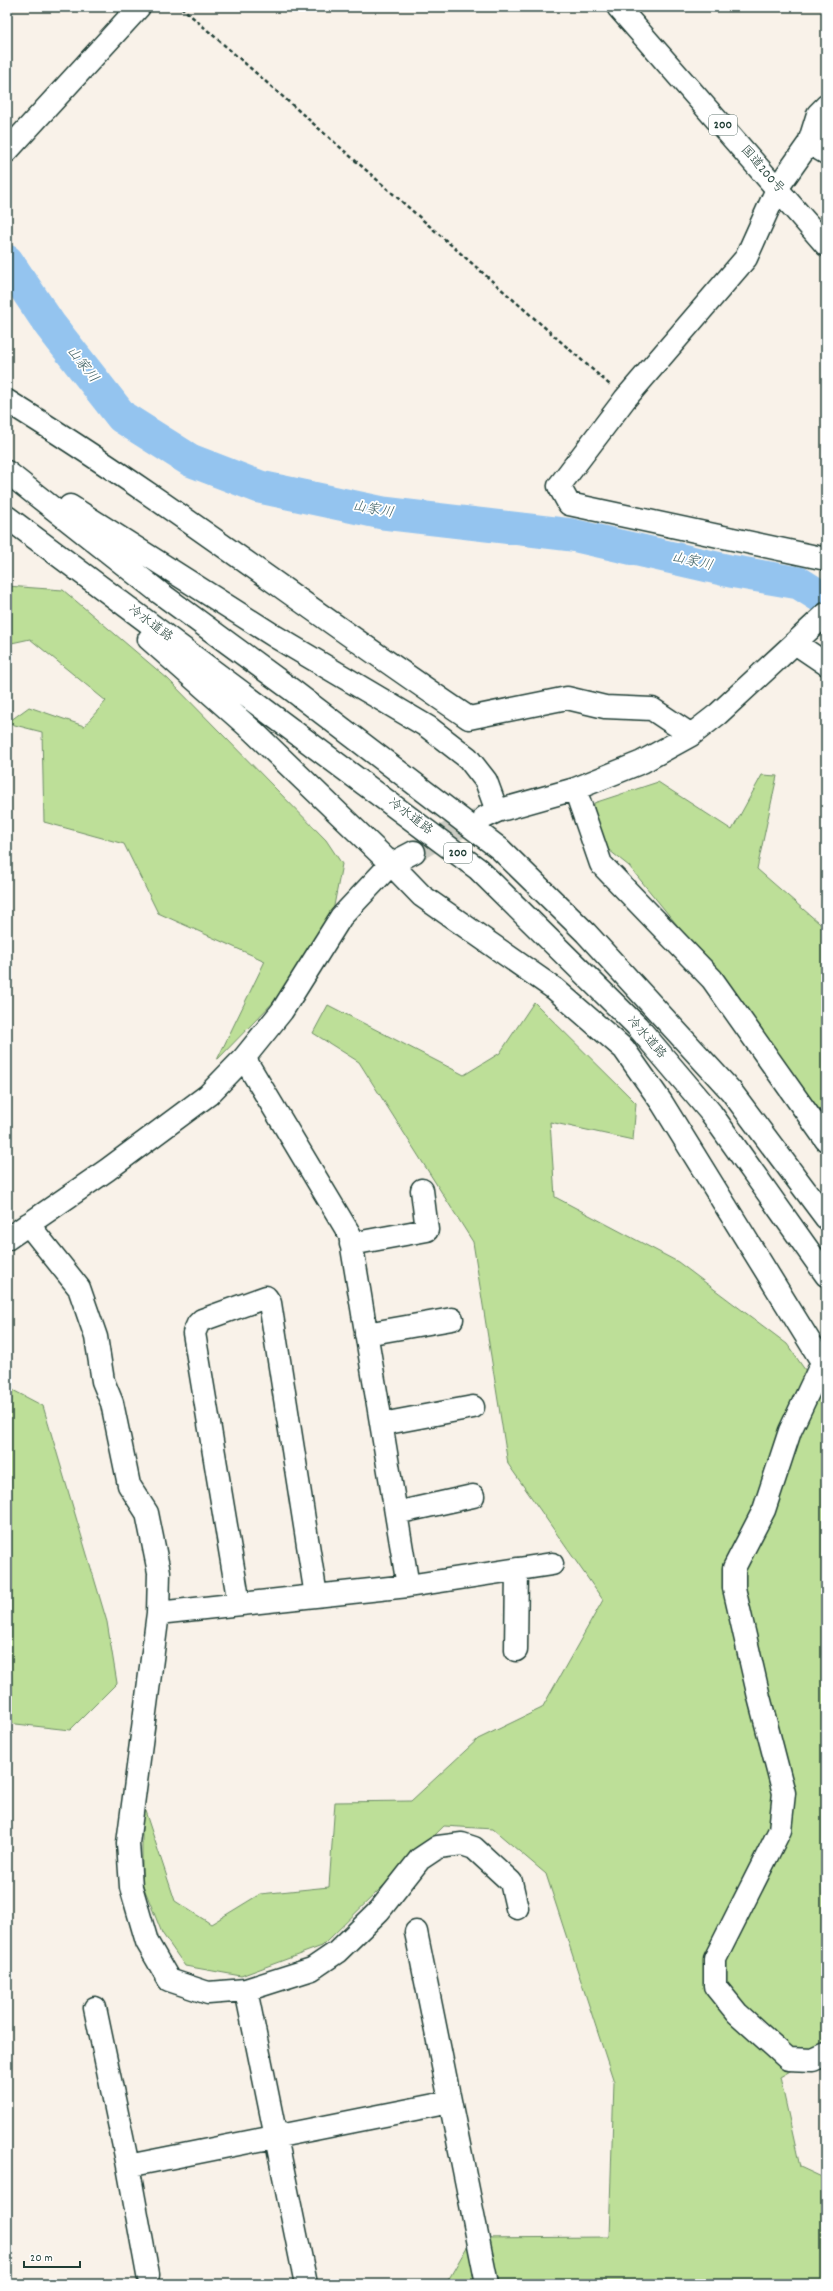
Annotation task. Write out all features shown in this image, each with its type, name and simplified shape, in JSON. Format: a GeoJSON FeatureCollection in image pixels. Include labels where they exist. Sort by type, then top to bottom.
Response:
{"type":"FeatureCollection","features":[{"type":"Feature","properties":{"kind":"main road"},"geometry":{"type":"LineString","coordinates":[[7,151],[139,7]]}},
{"type":"Feature","properties":{"kind":"main road","name":"国道200号"},"geometry":{"type":"LineString","coordinates":[[618,7],[778,187],[826,245]]}},
{"type":"Feature","properties":{"kind":"main road"},"geometry":{"type":"LineString","coordinates":[[826,106],[818,114],[818,148],[778,187],[746,258],[626,399],[559,486],[568,504],[826,559]]}},
{"type":"Feature","properties":{"kind":"main road"},"geometry":{"type":"LineString","coordinates":[[7,401],[182,516],[406,676],[469,718],[567,698],[605,707],[652,709],[691,734]]}},
{"type":"Feature","properties":{"kind":"main road"},"geometry":{"type":"LineString","coordinates":[[7,468],[116,534],[276,637],[428,727],[468,758],[486,781],[491,814],[575,789],[642,762],[691,734],[718,714],[825,615]]}},
{"type":"Feature","properties":{"kind":"main road","name":"200"},"geometry":{"type":"LineString","coordinates":[[7,472],[160,593],[292,690],[500,849],[586,933],[731,1091],[826,1218]]}},
{"type":"Feature","properties":{"kind":"main road","name":"冷水道路"},"geometry":{"type":"LineString","coordinates":[[7,517],[478,869],[642,1032],[711,1113],[826,1275]]}},
{"type":"Feature","properties":{"kind":"main road"},"geometry":{"type":"LineString","coordinates":[[37,540],[254,732],[391,864],[422,896],[555,988],[624,1049],[662,1103],[824,1366],[790,1431],[764,1510],[734,1568],[734,1588],[759,1697],[784,1793],[780,1830],[715,1959],[715,1986],[737,2013],[788,2059],[813,2060],[826,2054]]}},
{"type":"Feature","properties":{"kind":"main road"},"geometry":{"type":"LineString","coordinates":[[794,643],[826,664]]}},
{"type":"Feature","properties":{"kind":"main road"},"geometry":{"type":"LineString","coordinates":[[575,789],[601,864],[712,979],[826,1140]]}},
{"type":"Feature","properties":{"kind":"main road"},"geometry":{"type":"LineString","coordinates":[[7,1239],[162,1130],[208,1095],[244,1058],[282,1011],[341,917],[391,864],[414,852]]}},
{"type":"Feature","properties":{"kind":"main road"},"geometry":{"type":"LineString","coordinates":[[244,1058],[350,1235],[408,1586]]}},
{"type":"Feature","properties":{"kind":"main road"},"geometry":{"type":"LineString","coordinates":[[351,1244],[427,1230],[422,1190]]}},
{"type":"Feature","properties":{"kind":"main road"},"geometry":{"type":"LineString","coordinates":[[28,1224],[79,1288],[96,1337],[103,1381],[112,1403],[129,1485],[147,1513],[159,1572],[158,1613],[128,1843],[131,1887],[147,1942],[169,1980],[208,1993],[246,1990],[312,1969],[337,1952],[379,1911],[420,1858],[438,1847],[462,1844],[474,1848],[511,1882],[517,1908]]}},
{"type":"Feature","properties":{"kind":"main road"},"geometry":{"type":"LineString","coordinates":[[239,1604],[194,1333],[198,1324],[202,1320],[266,1297],[270,1303],[316,1596]]}},
{"type":"Feature","properties":{"kind":"main road"},"geometry":{"type":"LineString","coordinates":[[366,1334],[452,1319]]}},
{"type":"Feature","properties":{"kind":"main road"},"geometry":{"type":"LineString","coordinates":[[382,1424],[473,1407]]}},
{"type":"Feature","properties":{"kind":"main road"},"geometry":{"type":"LineString","coordinates":[[396,1513],[473,1496]]}},
{"type":"Feature","properties":{"kind":"main road"},"geometry":{"type":"LineString","coordinates":[[158,1613],[408,1586],[552,1564]]}},
{"type":"Feature","properties":{"kind":"main road"},"geometry":{"type":"LineString","coordinates":[[516,1569],[516,1650]]}},
{"type":"Feature","properties":{"kind":"main road"},"geometry":{"type":"LineString","coordinates":[[416,1932],[487,2284]]}},
{"type":"Feature","properties":{"kind":"main road"},"geometry":{"type":"LineString","coordinates":[[246,1990],[306,2284]]}},
{"type":"Feature","properties":{"kind":"main road"},"geometry":{"type":"LineString","coordinates":[[95,2008],[128,2166],[148,2275]]}},
{"type":"Feature","properties":{"kind":"main road"},"geometry":{"type":"LineString","coordinates":[[128,2166],[450,2102]]}},
{"type":"Feature","properties":{"kind":"path"},"geometry":{"type":"LineString","coordinates":[[181,7],[626,399]]}},
{"type":"Feature","properties":{"kind":"green space"},"geometry":{"type":"Polygon","coordinates":[[[7,586],[63,590],[168,679],[326,840],[342,864],[333,911],[289,986],[217,1060],[265,961],[158,913],[124,844],[44,822],[42,732],[7,723],[29,707],[84,726],[106,701],[30,639],[7,644],[7,586]]]}},
{"type":"Feature","properties":{"kind":"green space"},"geometry":{"type":"Polygon","coordinates":[[[762,775],[777,776],[757,869],[826,929],[826,1118],[730,990],[629,866],[595,839],[594,803],[658,782],[732,830],[762,775]]]}},
{"type":"Feature","properties":{"kind":"green space"},"geometry":{"type":"Polygon","coordinates":[[[534,1002],[636,1103],[633,1140],[550,1122],[555,1197],[678,1262],[787,1344],[826,1400],[826,2050],[780,2077],[800,2167],[826,2179],[826,2284],[446,2284],[472,2238],[609,2237],[614,2082],[546,1874],[493,1829],[444,1826],[322,1946],[241,1976],[185,1966],[162,1933],[142,1883],[142,1802],[175,1901],[211,1924],[260,1894],[329,1887],[335,1802],[411,1801],[478,1739],[542,1708],[603,1600],[508,1464],[473,1242],[359,1062],[313,1033],[328,1005],[464,1075],[500,1053],[534,1002]]]}},
{"type":"Feature","properties":{"kind":"green space"},"geometry":{"type":"Polygon","coordinates":[[[7,1387],[43,1406],[107,1622],[117,1683],[70,1730],[7,1723],[7,1387]]]}},
{"type":"Feature","properties":{"kind":"waterway","name":"山家川"},"geometry":{"type":"LineString","coordinates":[[7,261],[50,325],[122,417],[190,460],[260,487],[383,513],[572,535],[730,571],[799,583],[826,600]]}},
{"type":"Feature","properties":{"kind":"tunnel"},"geometry":{"type":"LineString","coordinates":[[414,852],[448,833],[484,817]]}}]}
